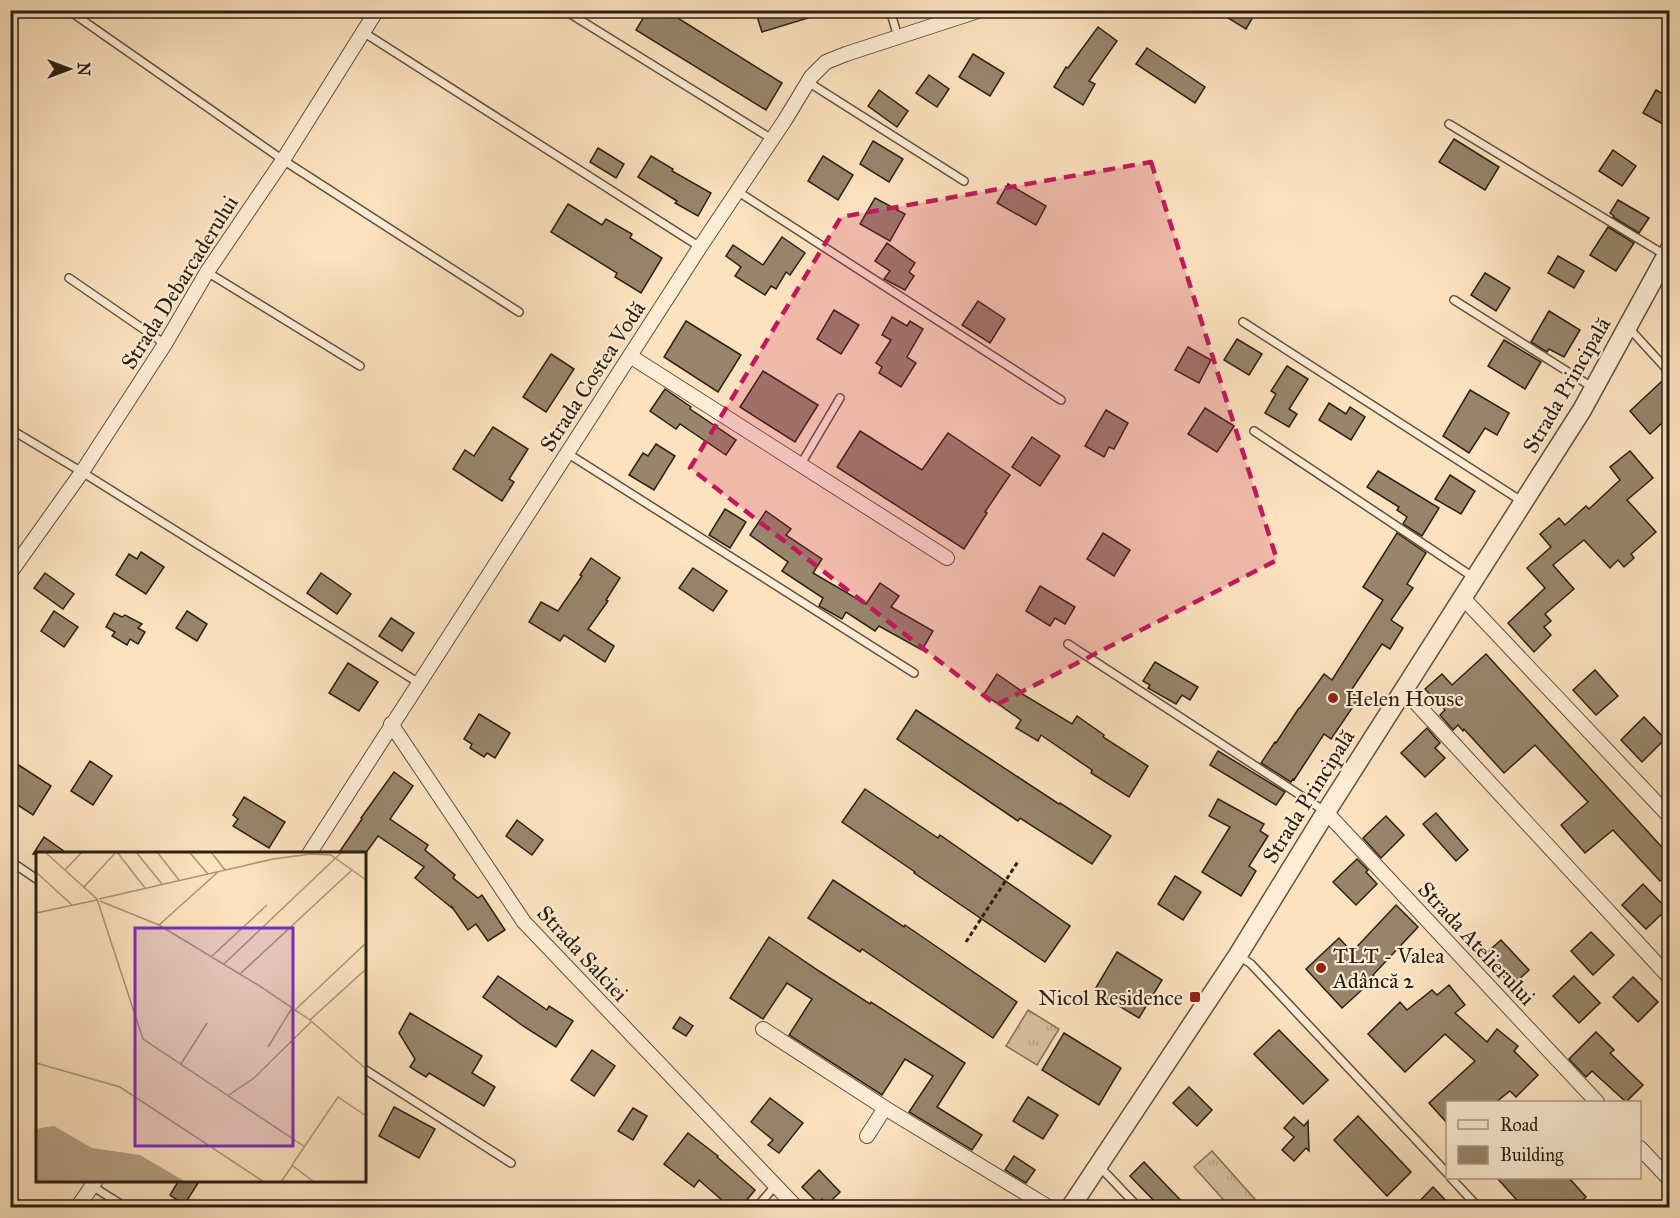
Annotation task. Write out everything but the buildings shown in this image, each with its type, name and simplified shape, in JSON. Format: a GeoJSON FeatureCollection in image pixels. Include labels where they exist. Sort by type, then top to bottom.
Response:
{"type":"FeatureCollection","features":[{"type":"Feature","properties":{"kind":"street","name":"Strada Debarcaderului"},"geometry":{"type":"LineString","coordinates":[[10,573],[82,472],[165,344],[207,272],[283,160],[377,10]]}},
{"type":"Feature","properties":{"kind":"street","name":"Strada Costea Vodă"},"geometry":{"type":"LineString","coordinates":[[310,852],[808,82],[826,62],[981,10]]}},
{"type":"Feature","properties":{"kind":"street","name":"Strada Principală"},"geometry":{"type":"LineString","coordinates":[[1070,1208],[1238,955],[1326,812],[1524,502],[1594,388],[1668,253]]}},
{"type":"Feature","properties":{"kind":"street"},"geometry":{"type":"LineString","coordinates":[[630,356],[947,558]]}},
{"type":"Feature","properties":{"kind":"street"},"geometry":{"type":"LineString","coordinates":[[1463,598],[1670,817]]}},
{"type":"Feature","properties":{"kind":"street"},"geometry":{"type":"LineString","coordinates":[[1404,690],[1670,978]]}},
{"type":"Feature","properties":{"kind":"street","name":"Strada Salciei"},"geometry":{"type":"LineString","coordinates":[[391,724],[524,922],[797,1208]]}},
{"type":"Feature","properties":{"kind":"street","name":"Strada Atelierului"},"geometry":{"type":"LineString","coordinates":[[1326,812],[1596,1101]]}},
{"type":"Feature","properties":{"kind":"street"},"geometry":{"type":"LineString","coordinates":[[763,1029],[885,1108],[1050,1208]]}},
{"type":"Feature","properties":{"kind":"street"},"geometry":{"type":"LineString","coordinates":[[867,1136],[885,1108]]}},
{"type":"Feature","properties":{"kind":"street"},"geometry":{"type":"LineString","coordinates":[[1641,1149],[1670,1180]]}},
{"type":"Feature","properties":{"kind":"street"},"geometry":{"type":"LineString","coordinates":[[77,1208],[94,1183]]}},
{"type":"Feature","properties":{"kind":"lane"},"geometry":{"type":"LineString","coordinates":[[68,10],[283,160],[519,312]]}},
{"type":"Feature","properties":{"kind":"lane"},"geometry":{"type":"LineString","coordinates":[[564,10],[772,139]]}},
{"type":"Feature","properties":{"kind":"lane"},"geometry":{"type":"LineString","coordinates":[[890,10],[898,38]]}},
{"type":"Feature","properties":{"kind":"lane"},"geometry":{"type":"LineString","coordinates":[[363,32],[700,247]]}},
{"type":"Feature","properties":{"kind":"lane"},"geometry":{"type":"LineString","coordinates":[[808,82],[964,181]]}},
{"type":"Feature","properties":{"kind":"lane"},"geometry":{"type":"LineString","coordinates":[[1449,124],[1668,253]]}},
{"type":"Feature","properties":{"kind":"lane"},"geometry":{"type":"LineString","coordinates":[[736,191],[1061,400]]}},
{"type":"Feature","properties":{"kind":"lane"},"geometry":{"type":"LineString","coordinates":[[207,272],[360,366]]}},
{"type":"Feature","properties":{"kind":"lane"},"geometry":{"type":"LineString","coordinates":[[69,278],[165,344]]}},
{"type":"Feature","properties":{"kind":"lane"},"geometry":{"type":"LineString","coordinates":[[1454,300],[1594,388]]}},
{"type":"Feature","properties":{"kind":"lane"},"geometry":{"type":"LineString","coordinates":[[1243,322],[1524,502]]}},
{"type":"Feature","properties":{"kind":"lane"},"geometry":{"type":"LineString","coordinates":[[1628,326],[1670,373]]}},
{"type":"Feature","properties":{"kind":"lane"},"geometry":{"type":"LineString","coordinates":[[801,464],[840,398]]}},
{"type":"Feature","properties":{"kind":"lane"},"geometry":{"type":"LineString","coordinates":[[10,429],[419,683]]}},
{"type":"Feature","properties":{"kind":"lane"},"geometry":{"type":"LineString","coordinates":[[1254,430],[1475,578]]}},
{"type":"Feature","properties":{"kind":"lane"},"geometry":{"type":"LineString","coordinates":[[567,453],[914,673]]}},
{"type":"Feature","properties":{"kind":"lane"},"geometry":{"type":"LineString","coordinates":[[1068,644],[1326,812]]}},
{"type":"Feature","properties":{"kind":"lane"},"geometry":{"type":"LineString","coordinates":[[16,865],[36,879]]}},
{"type":"Feature","properties":{"kind":"lane"},"geometry":{"type":"LineString","coordinates":[[1238,955],[1251,964],[1446,1172]]}},
{"type":"Feature","properties":{"kind":"lane"},"geometry":{"type":"LineString","coordinates":[[366,1070],[511,1163]]}},
{"type":"Feature","properties":{"kind":"lane"},"geometry":{"type":"LineString","coordinates":[[1098,1166],[1139,1208]]}},
{"type":"Feature","properties":{"kind":"lane"},"geometry":{"type":"LineString","coordinates":[[1452,1179],[1479,1208]]}},
{"type":"Feature","properties":{"kind":"lane"},"geometry":{"type":"LineString","coordinates":[[94,1183],[126,1208]]}},
{"type":"Feature","properties":{"kind":"lane"},"geometry":{"type":"LineString","coordinates":[[756,1208],[775,1186]]}},
{"type":"Feature","properties":{"kind":"path"},"geometry":{"type":"LineString","coordinates":[[966,942],[1019,860]]}},
{"type":"Feature","properties":{"kind":"highlighted area"},"geometry":{"type":"Polygon","coordinates":[[[1151,162],[1277,560],[996,705],[690,468],[841,217],[1151,162]]]}},
{"type":"Feature","properties":{"kind":"green space"},"geometry":{"type":"Polygon","coordinates":[[[1028,1010],[1059,1029],[1037,1065],[1006,1046],[1028,1010]]]}},
{"type":"Feature","properties":{"kind":"green space"},"geometry":{"type":"Polygon","coordinates":[[[1212,1151],[1262,1207],[1230,1207],[1194,1167],[1212,1151]]]}},
{"type":"Feature","properties":{"kind":"place","name":"Helen House"},"geometry":{"type":"Point","coordinates":[1333,698]}},
{"type":"Feature","properties":{"kind":"place","name":"TLT - Valea Adâncă 2"},"geometry":{"type":"Point","coordinates":[1321,968]}},
{"type":"Feature","properties":{"kind":"place","name":"Nicol Residence"},"geometry":{"type":"Point","coordinates":[1195,997]}}]}
